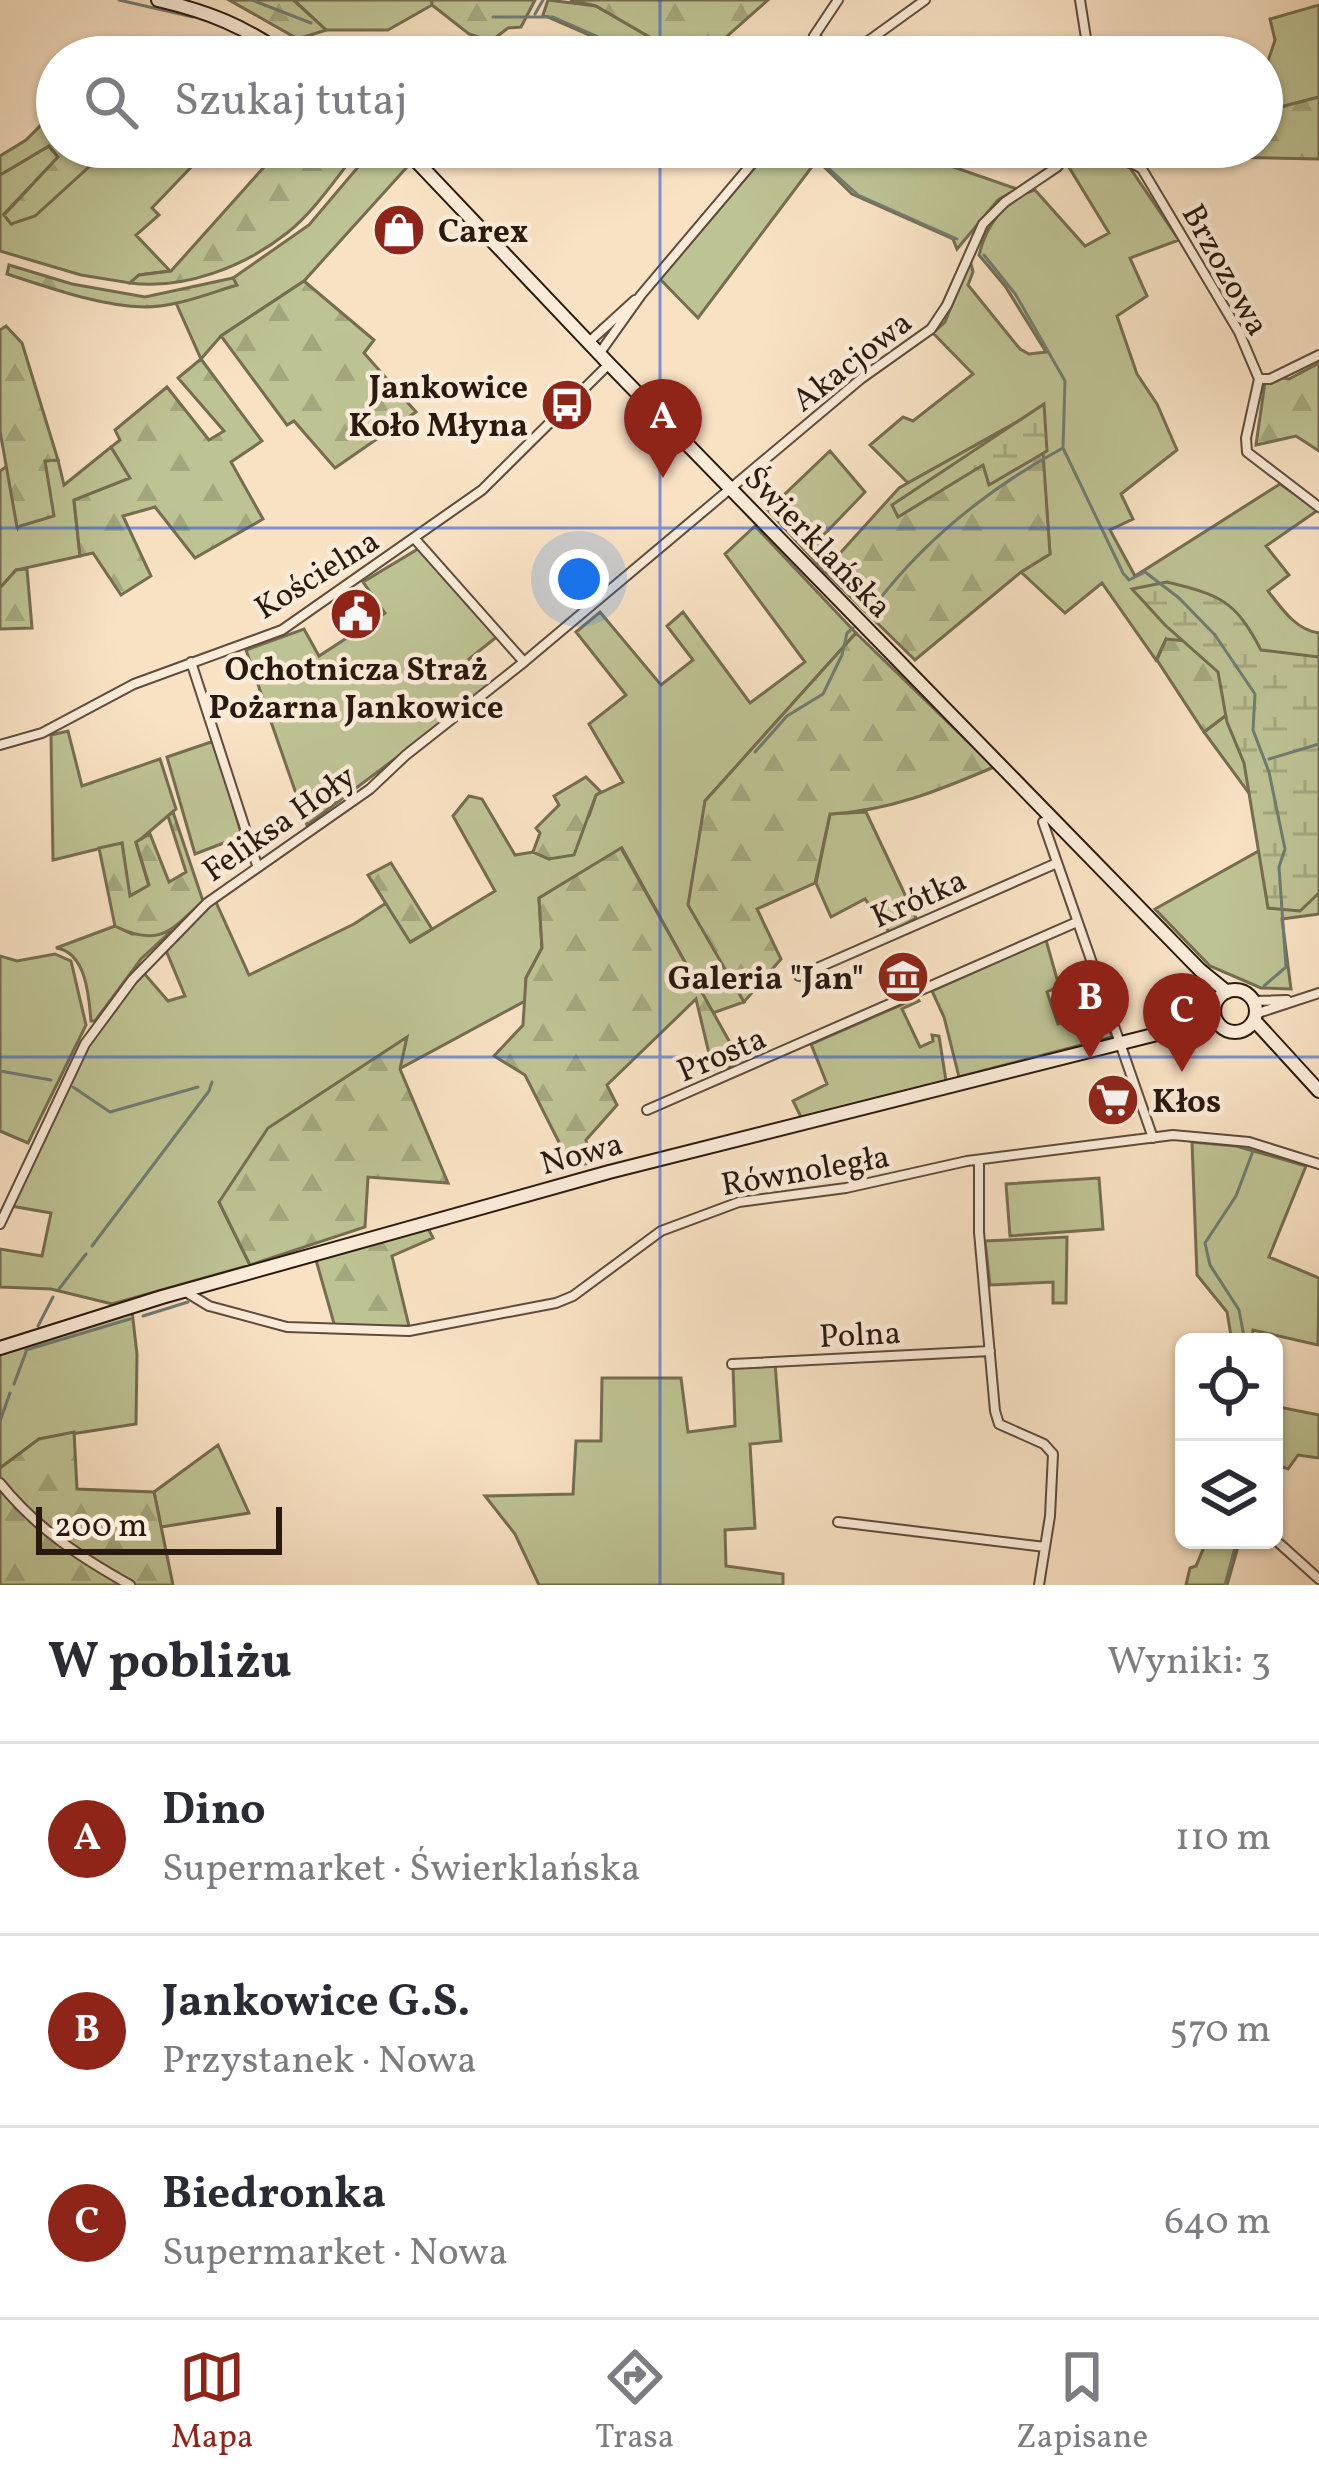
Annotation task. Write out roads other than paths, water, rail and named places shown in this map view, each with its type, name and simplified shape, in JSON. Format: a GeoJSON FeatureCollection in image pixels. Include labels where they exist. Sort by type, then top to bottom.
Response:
{"type":"FeatureCollection","features":[{"type":"Feature","properties":{"kind":"main road"},"geometry":{"type":"LineString","coordinates":[[158,0],[209,12],[258,36]]}},
{"type":"Feature","properties":{"kind":"main road","name":"Świerklańska"},"geometry":{"type":"LineString","coordinates":[[424,168],[588,343],[1200,970],[1219,1006]]}},
{"type":"Feature","properties":{"kind":"main road"},"geometry":{"type":"LineString","coordinates":[[1251,1016],[1231,1032],[1219,1006],[1240,991],[1251,1016],[1276,1048],[1319,1090]]}},
{"type":"Feature","properties":{"kind":"main road","name":"Nowa"},"geometry":{"type":"LineString","coordinates":[[0,1348],[185,1291],[648,1162],[1181,1028],[1219,1006]]}},
{"type":"Feature","properties":{"kind":"street"},"geometry":{"type":"LineString","coordinates":[[814,36],[838,0]]}},
{"type":"Feature","properties":{"kind":"street"},"geometry":{"type":"LineString","coordinates":[[873,36],[925,0]]}},
{"type":"Feature","properties":{"kind":"street"},"geometry":{"type":"LineString","coordinates":[[1080,0],[1086,36]]}},
{"type":"Feature","properties":{"kind":"street"},"geometry":{"type":"LineString","coordinates":[[588,343],[641,296],[748,168]]}},
{"type":"Feature","properties":{"kind":"street","name":"Akacjowa"},"geometry":{"type":"LineString","coordinates":[[729,488],[862,378],[931,329],[991,215],[1050,168]]}},
{"type":"Feature","properties":{"kind":"street","name":"Brzozowa"},"geometry":{"type":"LineString","coordinates":[[1140,168],[1239,332],[1259,379],[1247,452],[1319,507]]}},
{"type":"Feature","properties":{"kind":"street","name":"Kościelna"},"geometry":{"type":"LineString","coordinates":[[0,745],[42,733],[134,684],[282,630],[414,538],[482,490],[604,359],[641,296]]}},
{"type":"Feature","properties":{"kind":"street"},"geometry":{"type":"LineString","coordinates":[[1259,379],[1270,379],[1319,355]]}},
{"type":"Feature","properties":{"kind":"street","name":"Feliksa Hoły"},"geometry":{"type":"LineString","coordinates":[[0,1224],[91,1036],[133,979],[206,903],[370,789],[729,488]]}},
{"type":"Feature","properties":{"kind":"street"},"geometry":{"type":"LineString","coordinates":[[414,538],[524,662]]}},
{"type":"Feature","properties":{"kind":"street"},"geometry":{"type":"LineString","coordinates":[[191,662],[257,865]]}},
{"type":"Feature","properties":{"kind":"street"},"geometry":{"type":"LineString","coordinates":[[1043,822],[1153,1138]]}},
{"type":"Feature","properties":{"kind":"street","name":"Krótka"},"geometry":{"type":"LineString","coordinates":[[799,976],[1057,862]]}},
{"type":"Feature","properties":{"kind":"street","name":"Prosta"},"geometry":{"type":"LineString","coordinates":[[647,1110],[1077,922]]}},
{"type":"Feature","properties":{"kind":"street"},"geometry":{"type":"LineString","coordinates":[[1251,1016],[1319,993]]}},
{"type":"Feature","properties":{"kind":"street","name":"Równoległa"},"geometry":{"type":"LineString","coordinates":[[185,1291],[209,1306],[287,1327],[410,1330],[556,1303],[573,1296],[661,1231],[720,1207],[846,1188],[979,1160],[1187,1135],[1249,1142],[1319,1163]]}},
{"type":"Feature","properties":{"kind":"street"},"geometry":{"type":"LineString","coordinates":[[979,1160],[979,1232],[999,1424],[1044,1444],[1053,1454],[1040,1585]]}},
{"type":"Feature","properties":{"kind":"street","name":"Polna"},"geometry":{"type":"LineString","coordinates":[[732,1364],[990,1352]]}},
{"type":"Feature","properties":{"kind":"street"},"geometry":{"type":"LineString","coordinates":[[0,1483],[60,1543],[130,1585]]}},
{"type":"Feature","properties":{"kind":"street"},"geometry":{"type":"LineString","coordinates":[[838,1522],[1045,1547]]}},
{"type":"Feature","properties":{"kind":"street"},"geometry":{"type":"LineString","coordinates":[[1283,1547],[1319,1579]]}},
{"type":"Feature","properties":{"kind":"waterway"},"geometry":{"type":"LineString","coordinates":[[119,0],[193,17]]}},
{"type":"Feature","properties":{"kind":"waterway"},"geometry":{"type":"LineString","coordinates":[[252,0],[311,23]]}},
{"type":"Feature","properties":{"kind":"waterway"},"geometry":{"type":"LineString","coordinates":[[535,14],[543,0]]}},
{"type":"Feature","properties":{"kind":"waterway"},"geometry":{"type":"LineString","coordinates":[[493,17],[553,17],[596,36]]}},
{"type":"Feature","properties":{"kind":"waterway"},"geometry":{"type":"LineString","coordinates":[[828,168],[858,195],[957,239]]}},
{"type":"Feature","properties":{"kind":"waterway"},"geometry":{"type":"LineString","coordinates":[[984,255],[1016,295],[1065,381],[1063,448],[1123,573],[1129,580],[1145,572],[1179,598],[1215,635],[1255,694],[1253,730],[1269,772],[1285,849],[1279,867],[1286,967],[1264,986]]}},
{"type":"Feature","properties":{"kind":"waterway"},"geometry":{"type":"LineString","coordinates":[[875,605],[915,558],[960,517],[1061,449]]}},
{"type":"Feature","properties":{"kind":"waterway"},"geometry":{"type":"LineString","coordinates":[[755,752],[787,716],[823,694],[853,628]]}},
{"type":"Feature","properties":{"kind":"waterway"},"geometry":{"type":"LineString","coordinates":[[1269,759],[1319,744]]}},
{"type":"Feature","properties":{"kind":"waterway"},"geometry":{"type":"LineString","coordinates":[[0,1071],[51,1080]]}},
{"type":"Feature","properties":{"kind":"waterway"},"geometry":{"type":"LineString","coordinates":[[92,1246],[212,1082]]}},
{"type":"Feature","properties":{"kind":"waterway"},"geometry":{"type":"LineString","coordinates":[[73,1087],[110,1112],[198,1087]]}},
{"type":"Feature","properties":{"kind":"waterway"},"geometry":{"type":"LineString","coordinates":[[1243,1333],[1239,1310],[1210,1265],[1205,1243],[1236,1196],[1253,1151]]}},
{"type":"Feature","properties":{"kind":"waterway"},"geometry":{"type":"LineString","coordinates":[[59,1289],[86,1254]]}},
{"type":"Feature","properties":{"kind":"waterway"},"geometry":{"type":"LineString","coordinates":[[38,1326],[53,1297]]}},
{"type":"Feature","properties":{"kind":"waterway"},"geometry":{"type":"LineString","coordinates":[[143,1316],[188,1302]]}},
{"type":"Feature","properties":{"kind":"waterway"},"geometry":{"type":"LineString","coordinates":[[26,1350],[130,1319]]}},
{"type":"Feature","properties":{"kind":"waterway"},"geometry":{"type":"LineString","coordinates":[[14,1384],[26,1352]]}},
{"type":"Feature","properties":{"kind":"waterway"},"geometry":{"type":"LineString","coordinates":[[0,1421],[10,1393]]}},
{"type":"Feature","properties":{"kind":"waterway"},"geometry":{"type":"LineString","coordinates":[[1225,1585],[1235,1549]]}},
{"type":"Feature","properties":{"kind":"waterway"},"geometry":{"type":"LineString","coordinates":[[1279,1549],[1304,1571]]}},
{"type":"Feature","properties":{"kind":"place","name":"Carex"},"geometry":{"type":"Point","coordinates":[399,230]}},
{"type":"Feature","properties":{"kind":"place","name":"Jankowice Koło Młyna"},"geometry":{"type":"Point","coordinates":[567,405]}},
{"type":"Feature","properties":{"kind":"place","name":"Dino"},"geometry":{"type":"Point","coordinates":[663,478]}},
{"type":"Feature","properties":{"kind":"place","name":"Ochotnicza Straż Pożarna Jankowice"},"geometry":{"type":"Point","coordinates":[356,614]}},
{"type":"Feature","properties":{"kind":"place","name":"Galeria \"Jan\""},"geometry":{"type":"Point","coordinates":[903,977]}},
{"type":"Feature","properties":{"kind":"place","name":"Jankowice G.S."},"geometry":{"type":"Point","coordinates":[1090,1059]}},
{"type":"Feature","properties":{"kind":"place","name":"Biedronka"},"geometry":{"type":"Point","coordinates":[1182,1072]}},
{"type":"Feature","properties":{"kind":"place","name":"Kłos"},"geometry":{"type":"Point","coordinates":[1113,1100]}}]}
